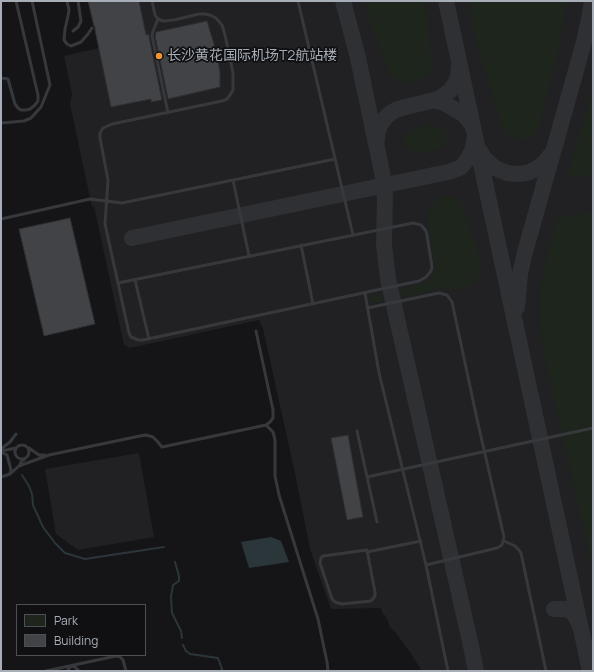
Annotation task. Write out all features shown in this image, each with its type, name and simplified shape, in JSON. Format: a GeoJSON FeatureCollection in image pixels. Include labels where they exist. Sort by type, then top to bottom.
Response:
{"type":"FeatureCollection","features":[{"type":"Feature","properties":{"kind":"lane"},"geometry":{"type":"LineString","coordinates":[[1,78],[8,80],[15,104],[18,108],[21,110],[26,110],[35,106],[38,101],[38,95],[16,1]]}},
{"type":"Feature","properties":{"kind":"lane"},"geometry":{"type":"LineString","coordinates":[[1,124],[24,121],[31,118],[41,107],[50,85],[32,1]]}},
{"type":"Feature","properties":{"kind":"lane"},"geometry":{"type":"LineString","coordinates":[[67,1],[69,10],[64,35],[66,44],[71,46],[81,42],[92,28]]}},
{"type":"Feature","properties":{"kind":"lane"},"geometry":{"type":"LineString","coordinates":[[73,31],[78,27],[81,21],[78,1]]}},
{"type":"Feature","properties":{"kind":"lane"},"geometry":{"type":"LineString","coordinates":[[118,283],[413,223],[421,225],[427,235],[432,267],[426,278],[419,281],[149,338],[138,340],[131,337],[129,333],[105,224],[108,180],[100,133],[103,128],[112,124],[219,102],[227,99],[232,90],[232,73],[225,35],[222,25],[216,18],[205,14],[199,14],[163,21],[155,15],[152,1]]}},
{"type":"Feature","properties":{"kind":"lane"},"geometry":{"type":"LineString","coordinates":[[298,1],[353,235]]}},
{"type":"Feature","properties":{"kind":"lane"},"geometry":{"type":"LineString","coordinates":[[158,18],[152,31],[152,36],[168,113]]}},
{"type":"Feature","properties":{"kind":"lane"},"geometry":{"type":"LineString","coordinates":[[1,219],[90,199],[122,203],[335,159]]}},
{"type":"Feature","properties":{"kind":"lane"},"geometry":{"type":"LineString","coordinates":[[233,180],[249,256]]}},
{"type":"Feature","properties":{"kind":"lane"},"geometry":{"type":"LineString","coordinates":[[301,245],[313,304]]}},
{"type":"Feature","properties":{"kind":"lane"},"geometry":{"type":"LineString","coordinates":[[135,280],[149,338]]}},
{"type":"Feature","properties":{"kind":"lane"},"geometry":{"type":"LineString","coordinates":[[365,293],[379,373],[421,541],[448,671]]}},
{"type":"Feature","properties":{"kind":"lane"},"geometry":{"type":"LineString","coordinates":[[367,308],[439,293],[447,295],[452,302],[484,452],[504,532],[504,541],[498,548],[426,565]]}},
{"type":"Feature","properties":{"kind":"lane"},"geometry":{"type":"LineString","coordinates":[[1,477],[10,474],[19,466],[49,455],[140,436],[146,435],[153,437],[162,447],[266,425],[273,418],[273,410],[256,331]]}},
{"type":"Feature","properties":{"kind":"lane"},"geometry":{"type":"LineString","coordinates":[[266,425],[273,432],[275,440],[275,476],[279,495],[318,619],[328,662],[328,671]]}},
{"type":"Feature","properties":{"kind":"lane"},"geometry":{"type":"LineString","coordinates":[[367,477],[593,428]]}},
{"type":"Feature","properties":{"kind":"lane"},"geometry":{"type":"LineString","coordinates":[[357,431],[377,522]]}},
{"type":"Feature","properties":{"kind":"lane"},"geometry":{"type":"LineString","coordinates":[[1,451],[16,434]]}},
{"type":"Feature","properties":{"kind":"lane"},"geometry":{"type":"LineString","coordinates":[[1,451],[16,448],[20,445],[25,445],[39,455],[49,455]]}},
{"type":"Feature","properties":{"kind":"lane"},"geometry":{"type":"LineString","coordinates":[[19,466],[23,459],[29,455],[27,447]]}},
{"type":"Feature","properties":{"kind":"lane"},"geometry":{"type":"LineString","coordinates":[[16,448],[15,455],[18,458],[30,461]]}},
{"type":"Feature","properties":{"kind":"lane"},"geometry":{"type":"LineString","coordinates":[[1,451],[7,455],[11,470],[10,474]]}},
{"type":"Feature","properties":{"kind":"lane"},"geometry":{"type":"LineString","coordinates":[[367,552],[376,592],[375,596],[371,601],[342,604],[335,602],[332,599],[320,563],[321,558],[324,556],[367,550],[367,552],[421,541]]}},
{"type":"Feature","properties":{"kind":"lane"},"geometry":{"type":"LineString","coordinates":[[504,541],[518,549],[521,553],[546,671]]}},
{"type":"Feature","properties":{"kind":"lane"},"geometry":{"type":"LineString","coordinates":[[46,671],[116,656],[123,660],[126,671]]}},
{"type":"Feature","properties":{"kind":"lane"},"geometry":{"type":"LineString","coordinates":[[67,671],[71,666]]}},
{"type":"Feature","properties":{"kind":"lane"},"geometry":{"type":"LineString","coordinates":[[71,666],[75,667],[79,671]]}},
{"type":"Feature","properties":{"kind":"shaded area"},"geometry":{"type":"Polygon","coordinates":[[[88,1],[593,1],[593,671],[422,671],[410,652],[389,626],[389,623],[385,615],[383,615],[381,608],[331,609],[310,549],[263,329],[259,320],[130,348],[124,345],[70,104],[72,94],[64,56],[99,48],[88,1]]]}},
{"type":"Feature","properties":{"kind":"shaded area"},"geometry":{"type":"Polygon","coordinates":[[[139,453],[154,537],[78,550],[56,534],[45,469],[139,453]]]}},
{"type":"Feature","properties":{"kind":"shaded area"},"geometry":{"type":"Polygon","coordinates":[[[271,537],[281,541],[289,562],[249,568],[241,542],[271,537]]]}},
{"type":"Feature","properties":{"kind":"green space"},"geometry":{"type":"Polygon","coordinates":[[[364,1],[426,1],[432,67],[426,76],[405,83],[390,75],[369,19],[364,1]]]}},
{"type":"Feature","properties":{"kind":"green space"},"geometry":{"type":"Polygon","coordinates":[[[467,1],[567,1],[559,48],[539,128],[533,136],[527,139],[523,140],[512,138],[502,127],[478,49],[467,1]]]}},
{"type":"Feature","properties":{"kind":"green space"},"geometry":{"type":"Polygon","coordinates":[[[593,89],[593,174],[569,178],[567,176],[593,89]]]}},
{"type":"Feature","properties":{"kind":"green space"},"geometry":{"type":"Polygon","coordinates":[[[427,125],[433,125],[443,129],[446,132],[447,140],[445,143],[436,150],[424,153],[407,149],[404,139],[407,135],[414,129],[427,125]]]}},
{"type":"Feature","properties":{"kind":"green space"},"geometry":{"type":"Polygon","coordinates":[[[452,197],[461,203],[481,260],[480,274],[475,282],[467,287],[454,291],[452,286],[376,303],[371,302],[370,298],[373,295],[423,284],[430,279],[435,266],[427,215],[432,205],[440,198],[452,197]]]}},
{"type":"Feature","properties":{"kind":"green space"},"geometry":{"type":"Polygon","coordinates":[[[593,211],[593,570],[545,360],[542,343],[539,303],[544,267],[556,221],[558,218],[593,211]]]}},
{"type":"Feature","properties":{"kind":"building"},"geometry":{"type":"Polygon","coordinates":[[[88,1],[139,1],[146,35],[149,34],[162,100],[151,102],[151,99],[111,107],[95,27],[88,1]]]}},
{"type":"Feature","properties":{"kind":"building"},"geometry":{"type":"Polygon","coordinates":[[[207,21],[216,51],[220,72],[220,87],[168,99],[155,36],[156,32],[207,21]]]}},
{"type":"Feature","properties":{"kind":"building"},"geometry":{"type":"Polygon","coordinates":[[[70,218],[95,324],[44,336],[19,229],[70,218]]]}},
{"type":"Feature","properties":{"kind":"building"},"geometry":{"type":"Polygon","coordinates":[[[348,435],[363,517],[347,520],[331,438],[348,435]]]}},
{"type":"Feature","properties":{"kind":"waterway"},"geometry":{"type":"LineString","coordinates":[[22,475],[29,486],[32,494],[33,505],[43,527],[65,553],[85,559],[164,547]]}},
{"type":"Feature","properties":{"kind":"waterway"},"geometry":{"type":"LineString","coordinates":[[175,562],[179,581],[173,585],[171,597],[172,613],[181,631],[182,638]]}},
{"type":"Feature","properties":{"kind":"waterway"},"geometry":{"type":"LineString","coordinates":[[183,645],[186,651],[190,654],[218,658],[222,669],[221,671]]}},
{"type":"Feature","properties":{"kind":"taxiway"},"geometry":{"type":"LineString","coordinates":[[343,1],[358,58],[383,177],[385,196],[384,245],[388,279],[476,671]]}},
{"type":"Feature","properties":{"kind":"taxiway"},"geometry":{"type":"LineString","coordinates":[[446,1],[590,671]]}},
{"type":"Feature","properties":{"kind":"taxiway"},"geometry":{"type":"LineString","coordinates":[[517,307],[520,274],[525,252],[584,42],[592,1]]}},
{"type":"Feature","properties":{"kind":"taxiway"},"geometry":{"type":"LineString","coordinates":[[377,140],[380,125],[392,112],[440,98],[450,91],[456,82],[459,66]]}},
{"type":"Feature","properties":{"kind":"taxiway"},"geometry":{"type":"LineString","coordinates":[[434,100],[444,103],[463,114],[473,127]]}},
{"type":"Feature","properties":{"kind":"taxiway"},"geometry":{"type":"LineString","coordinates":[[132,238],[448,172],[460,168],[468,159],[473,148],[475,137]]}},
{"type":"Feature","properties":{"kind":"taxiway"},"geometry":{"type":"LineString","coordinates":[[480,151],[484,158],[495,168],[507,173],[517,174],[527,173],[536,169],[544,163],[552,153]]}},
{"type":"Feature","properties":{"kind":"taxiway"},"geometry":{"type":"LineString","coordinates":[[554,609],[569,610],[576,617],[579,624]]}},
{"type":"Feature","properties":{"kind":"place","name":"长沙黄花国际机场T2航站楼"},"geometry":{"type":"Point","coordinates":[159,56]}}]}
